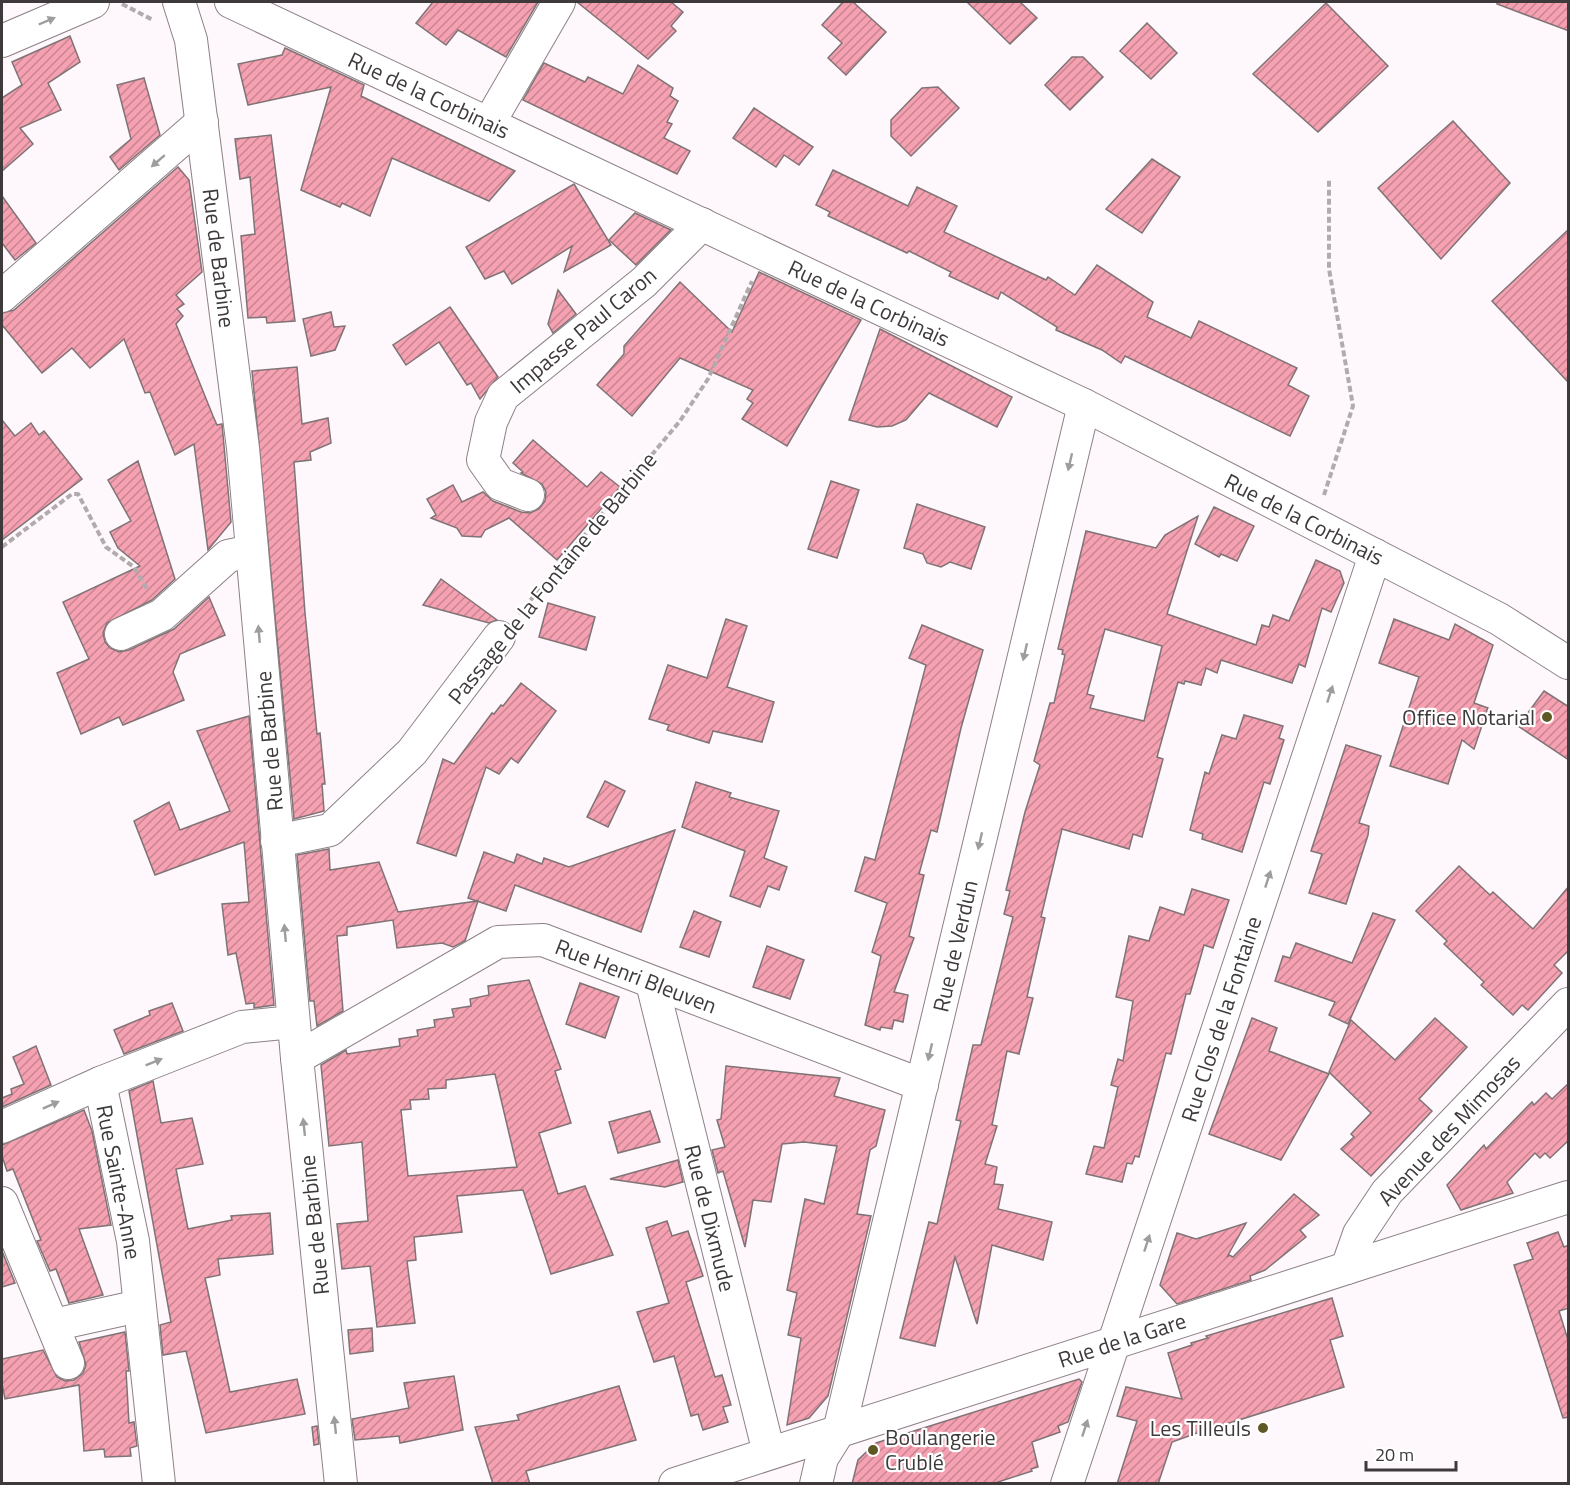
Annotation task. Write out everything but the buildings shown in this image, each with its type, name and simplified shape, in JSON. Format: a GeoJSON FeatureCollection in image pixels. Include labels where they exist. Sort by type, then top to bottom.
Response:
{"type":"FeatureCollection","features":[{"type":"Feature","properties":{"kind":"street"},"geometry":{"type":"LineString","coordinates":[[2,41],[93,2]]}},
{"type":"Feature","properties":{"kind":"street","name":"Rue de Barbine"},"geometry":{"type":"LineString","coordinates":[[179,2],[191,40],[243,448],[293,1022],[342,1484]]}},
{"type":"Feature","properties":{"kind":"street","name":"Rue de la Corbinais"},"geometry":{"type":"LineString","coordinates":[[231,2],[1084,405],[1499,619],[1569,663]]}},
{"type":"Feature","properties":{"kind":"street"},"geometry":{"type":"LineString","coordinates":[[489,123],[559,2]]}},
{"type":"Feature","properties":{"kind":"street"},"geometry":{"type":"LineString","coordinates":[[2,296],[202,122]]}},
{"type":"Feature","properties":{"kind":"street","name":"Impasse Paul Caron"},"geometry":{"type":"LineString","coordinates":[[528,495],[500,484],[483,460],[491,422],[503,396],[644,282],[702,224]]}},
{"type":"Feature","properties":{"kind":"street","name":"Rue de Verdun"},"geometry":{"type":"LineString","coordinates":[[816,1484],[822,1458],[839,1431],[1084,405]]}},
{"type":"Feature","properties":{"kind":"street"},"geometry":{"type":"LineString","coordinates":[[121,634],[162,615],[228,556],[252,551]]}},
{"type":"Feature","properties":{"kind":"street","name":"Rue Clos de la Fontaine"},"geometry":{"type":"LineString","coordinates":[[1067,1484],[1376,555]]}},
{"type":"Feature","properties":{"kind":"street","name":"Passage de la Fontaine de Barbine"},"geometry":{"type":"LineString","coordinates":[[278,841],[330,830],[412,752],[499,637]]}},
{"type":"Feature","properties":{"kind":"street","name":"Rue Henri Bleuven"},"geometry":{"type":"LineString","coordinates":[[297,1058],[498,942],[543,940],[922,1084]]}},
{"type":"Feature","properties":{"kind":"street","name":"Rue de Dixmude"},"geometry":{"type":"LineString","coordinates":[[652,983],[769,1453]]}},
{"type":"Feature","properties":{"kind":"street","name":"Avenue des Mimosas"},"geometry":{"type":"LineString","coordinates":[[1347,1268],[1359,1234],[1387,1192],[1569,1004]]}},
{"type":"Feature","properties":{"kind":"street","name":"Rue Sainte-Anne"},"geometry":{"type":"LineString","coordinates":[[159,1484],[132,1241],[100,1083],[242,1027],[293,1022]]}},
{"type":"Feature","properties":{"kind":"street"},"geometry":{"type":"LineString","coordinates":[[2,1127],[100,1083]]}},
{"type":"Feature","properties":{"kind":"street","name":"Rue de la Gare"},"geometry":{"type":"LineString","coordinates":[[675,1484],[1569,1197]]}},
{"type":"Feature","properties":{"kind":"street"},"geometry":{"type":"LineString","coordinates":[[2,1203],[68,1363]]}},
{"type":"Feature","properties":{"kind":"street"},"geometry":{"type":"LineString","coordinates":[[53,1324],[139,1306]]}},
{"type":"Feature","properties":{"kind":"path"},"geometry":{"type":"LineString","coordinates":[[1315,524],[1353,406],[1329,269],[1329,178]]}},
{"type":"Feature","properties":{"kind":"path","name":"Passage de la Fontaine de Barbine"},"geometry":{"type":"LineString","coordinates":[[499,637],[680,421],[708,379],[764,254]]}},
{"type":"Feature","properties":{"kind":"path"},"geometry":{"type":"LineString","coordinates":[[2,548],[72,494],[78,494],[106,547],[134,567],[162,615]]}},
{"type":"Feature","properties":{"kind":"place","name":"Office Notarial"},"geometry":{"type":"Point","coordinates":[1547,717]}},
{"type":"Feature","properties":{"kind":"place","name":"Les Tilleuls"},"geometry":{"type":"Point","coordinates":[1263,1428]}},
{"type":"Feature","properties":{"kind":"place","name":"Boulangerie Crublé"},"geometry":{"type":"Point","coordinates":[873,1450]}}]}
